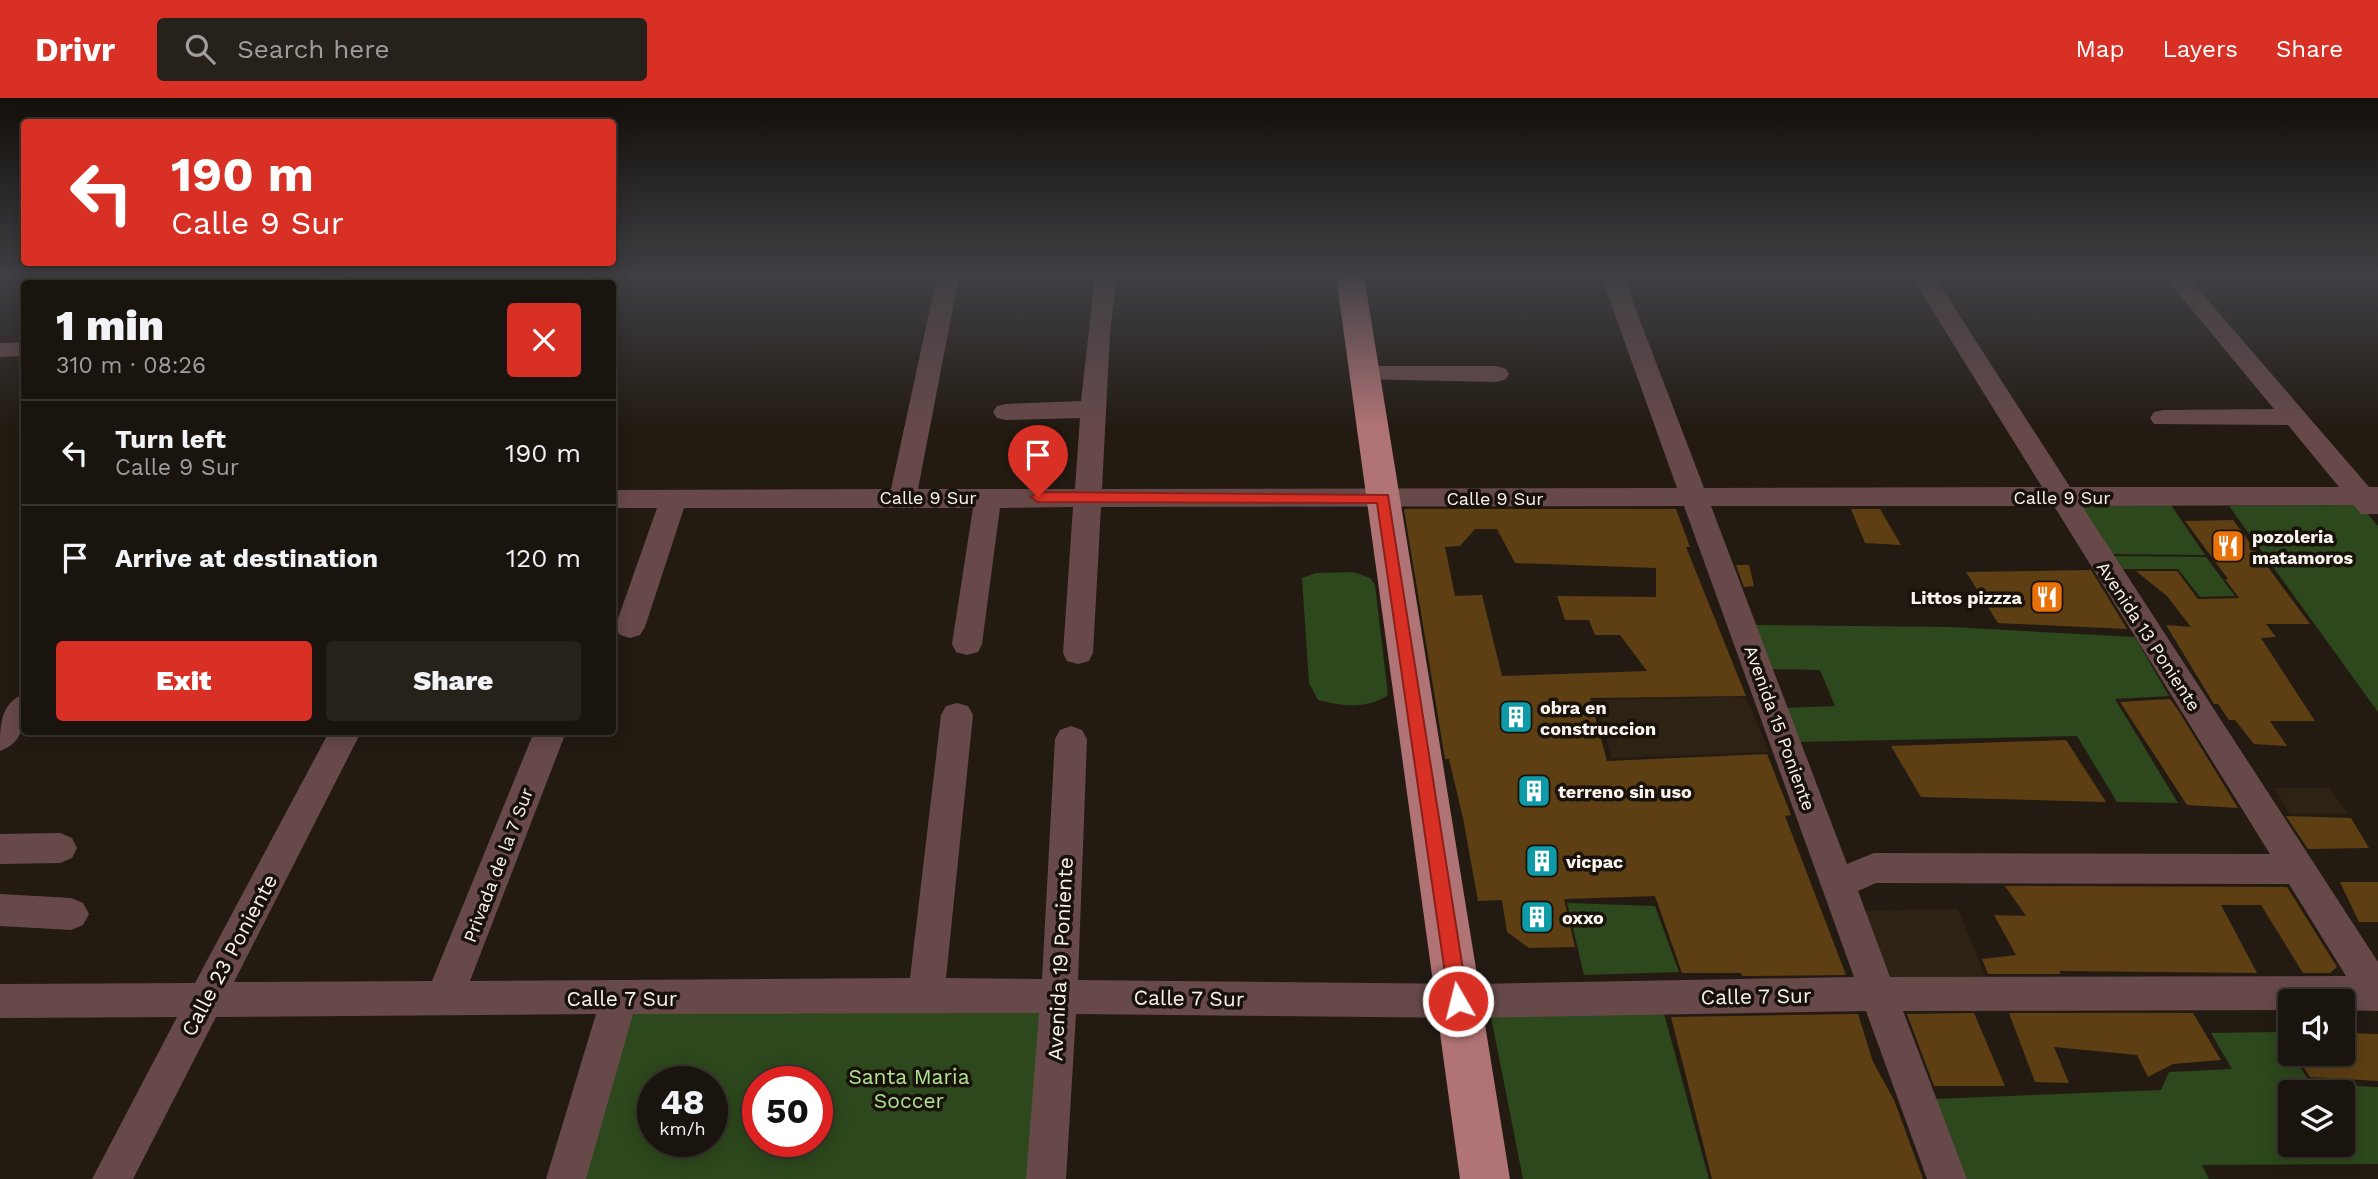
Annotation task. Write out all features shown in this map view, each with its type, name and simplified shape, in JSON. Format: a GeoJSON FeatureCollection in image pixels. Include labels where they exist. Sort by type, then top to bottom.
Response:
{"type":"FeatureCollection","features":[{"type":"Feature","properties":{"kind":"main road"},"geometry":{"type":"LineString","coordinates":[[1357,326],[1485,1179]]}},
{"type":"Feature","properties":{"kind":"street"},"geometry":{"type":"LineString","coordinates":[[902,498],[938,326]]}},
{"type":"Feature","properties":{"kind":"street"},"geometry":{"type":"LineString","coordinates":[[1079,653],[1099,326]]}},
{"type":"Feature","properties":{"kind":"street","name":"Avenida 15 Poniente"},"geometry":{"type":"LineString","coordinates":[[1631,326],[1947,1179]]}},
{"type":"Feature","properties":{"kind":"street","name":"Avenida 13 Poniente"},"geometry":{"type":"LineString","coordinates":[[1954,326],[2378,993]]}},
{"type":"Feature","properties":{"kind":"street"},"geometry":{"type":"LineString","coordinates":[[2218,326],[2295,417],[2373,502]]}},
{"type":"Feature","properties":{"kind":"street"},"geometry":{"type":"LineString","coordinates":[[0,350],[21,349]]}},
{"type":"Feature","properties":{"kind":"street"},"geometry":{"type":"LineString","coordinates":[[1364,374],[1497,374]]}},
{"type":"Feature","properties":{"kind":"street"},"geometry":{"type":"LineString","coordinates":[[1006,412],[1095,409]]}},
{"type":"Feature","properties":{"kind":"street"},"geometry":{"type":"LineString","coordinates":[[2163,418],[2295,417]]}},
{"type":"Feature","properties":{"kind":"street"},"geometry":{"type":"LineString","coordinates":[[967,644],[988,497]]}},
{"type":"Feature","properties":{"kind":"street","name":"Calle 9 Sur"},"geometry":{"type":"LineString","coordinates":[[616,499],[2061,497],[2373,502]]}},
{"type":"Feature","properties":{"kind":"street"},"geometry":{"type":"LineString","coordinates":[[630,627],[674,498]]}},
{"type":"Feature","properties":{"kind":"street"},"geometry":{"type":"LineString","coordinates":[[0,738],[21,710]]}},
{"type":"Feature","properties":{"kind":"street"},"geometry":{"type":"LineString","coordinates":[[926,995],[957,715]]}},
{"type":"Feature","properties":{"kind":"street","name":"Calle 23 Poniente"},"geometry":{"type":"LineString","coordinates":[[112,1179],[343,735]]}},
{"type":"Feature","properties":{"kind":"street","name":"Privada de la 7 Sur"},"geometry":{"type":"LineString","coordinates":[[443,998],[457,969],[549,735]]}},
{"type":"Feature","properties":{"kind":"street","name":"Avenida 19 Poniente"},"geometry":{"type":"LineString","coordinates":[[1046,1179],[1059,996],[1071,738]]}},
{"type":"Feature","properties":{"kind":"street"},"geometry":{"type":"LineString","coordinates":[[0,849],[60,848]]}},
{"type":"Feature","properties":{"kind":"street"},"geometry":{"type":"LineString","coordinates":[[1826,852],[1874,868],[2299,869]]}},
{"type":"Feature","properties":{"kind":"street"},"geometry":{"type":"LineString","coordinates":[[1838,884],[1874,868]]}},
{"type":"Feature","properties":{"kind":"street"},"geometry":{"type":"LineString","coordinates":[[0,910],[71,914]]}},
{"type":"Feature","properties":{"kind":"street","name":"Calle 7 Sur"},"geometry":{"type":"LineString","coordinates":[[0,1001],[926,995],[1458,1001],[1879,994],[2378,993]]}},
{"type":"Feature","properties":{"kind":"street"},"geometry":{"type":"LineString","coordinates":[[566,1179],[619,999]]}},
{"type":"Feature","properties":{"kind":"shaded area"},"geometry":{"type":"Polygon","coordinates":[[[1746,697],[1769,752],[1612,758],[1595,700],[1746,697]]]}},
{"type":"Feature","properties":{"kind":"shaded area"},"geometry":{"type":"Polygon","coordinates":[[[2274,788],[2329,788],[2349,814],[2290,814],[2274,788]]]}},
{"type":"Feature","properties":{"kind":"shaded area"},"geometry":{"type":"Polygon","coordinates":[[[1958,909],[1986,978],[1885,977],[1861,911],[1958,909]]]}},
{"type":"Feature","properties":{"kind":"green space"},"geometry":{"type":"Polygon","coordinates":[[[2171,505],[2205,555],[2109,554],[2076,506],[2171,505]]]}},
{"type":"Feature","properties":{"kind":"green space"},"geometry":{"type":"Polygon","coordinates":[[[2360,505],[2378,526],[2378,712],[2229,506],[2360,505]]]}},
{"type":"Feature","properties":{"kind":"green space"},"geometry":{"type":"Polygon","coordinates":[[[2110,556],[2206,557],[2235,596],[2200,597],[2178,569],[2117,569],[2110,556]]]}},
{"type":"Feature","properties":{"kind":"green space"},"geometry":{"type":"Polygon","coordinates":[[[1354,572],[1370,578],[1375,585],[1388,695],[1363,705],[1318,700],[1309,683],[1302,578],[1316,573],[1354,572]]]}},
{"type":"Feature","properties":{"kind":"green space"},"geometry":{"type":"Polygon","coordinates":[[[1752,625],[1951,627],[2135,637],[2169,696],[2115,699],[2178,803],[2117,802],[2077,736],[1798,742],[1784,708],[1835,706],[1820,670],[1767,669],[1752,625]]]}},
{"type":"Feature","properties":{"kind":"green space"},"geometry":{"type":"Polygon","coordinates":[[[1567,903],[1655,906],[1679,972],[1584,975],[1567,903]]]}},
{"type":"Feature","properties":{"kind":"green space","name":"Santa Maria Soccer"},"geometry":{"type":"Polygon","coordinates":[[[1059,996],[1046,1179],[566,1179],[619,999],[1059,996]]]}},
{"type":"Feature","properties":{"kind":"green space"},"geometry":{"type":"Polygon","coordinates":[[[1662,1006],[1709,1179],[1523,1179],[1489,1007],[1662,1006]]]}},
{"type":"Feature","properties":{"kind":"green space"},"geometry":{"type":"Polygon","coordinates":[[[2277,1032],[2278,1066],[2299,1066],[2308,1080],[2278,1080],[2278,1157],[2355,1157],[2355,1086],[2378,1087],[2378,1164],[2202,1165],[2209,1179],[1960,1179],[1934,1099],[2161,1090],[2169,1072],[2232,1069],[2211,1033],[2277,1032]]]}},
{"type":"Feature","properties":{"kind":"building"},"geometry":{"type":"Polygon","coordinates":[[[1404,509],[1676,509],[1690,547],[1686,547],[1746,696],[1590,698],[1607,761],[1767,754],[1791,815],[1785,816],[1846,975],[1742,976],[1741,973],[1682,973],[1655,896],[1564,899],[1575,947],[1529,948],[1507,932],[1502,900],[1478,901],[1463,818],[1449,759],[1445,759],[1404,509]],[[1475,529],[1460,546],[1445,547],[1455,596],[1482,595],[1502,676],[1647,671],[1620,635],[1595,635],[1589,620],[1565,620],[1557,596],[1656,597],[1656,568],[1515,563],[1497,529],[1475,529]]]}},
{"type":"Feature","properties":{"kind":"building"},"geometry":{"type":"Polygon","coordinates":[[[1851,509],[1880,509],[1901,545],[1865,543],[1851,509]]]}},
{"type":"Feature","properties":{"kind":"building"},"geometry":{"type":"Polygon","coordinates":[[[2233,520],[2310,624],[2266,624],[2276,637],[2261,638],[2315,721],[2270,721],[2287,746],[2254,744],[2235,720],[2229,720],[2218,704],[2214,704],[2166,625],[2191,627],[2167,596],[2136,571],[2177,571],[2198,599],[2239,598],[2185,521],[2233,520]]]}},
{"type":"Feature","properties":{"kind":"building"},"geometry":{"type":"Polygon","coordinates":[[[1736,565],[1749,565],[1754,586],[1744,587],[1736,565]]]}},
{"type":"Feature","properties":{"kind":"building","name":"Littos pizzza"},"geometry":{"type":"Polygon","coordinates":[[[2091,570],[2127,629],[1998,623],[1966,572],[2091,570]]]}},
{"type":"Feature","properties":{"kind":"building"},"geometry":{"type":"Polygon","coordinates":[[[2170,699],[2238,808],[2187,805],[2120,702],[2170,699]]]}},
{"type":"Feature","properties":{"kind":"building"},"geometry":{"type":"Polygon","coordinates":[[[2066,740],[2106,802],[1921,797],[1891,746],[2066,740]]]}},
{"type":"Feature","properties":{"kind":"building"},"geometry":{"type":"Polygon","coordinates":[[[2286,816],[2351,818],[2369,848],[2308,849],[2286,816]]]}},
{"type":"Feature","properties":{"kind":"building"},"geometry":{"type":"Polygon","coordinates":[[[2340,882],[2378,882],[2378,922],[2359,922],[2340,882]]]}},
{"type":"Feature","properties":{"kind":"building"},"geometry":{"type":"Polygon","coordinates":[[[2005,886],[2287,887],[2337,967],[2330,973],[2303,973],[2261,905],[2221,905],[2257,973],[2059,971],[2061,974],[1988,974],[1982,959],[2016,955],[1994,915],[2026,916],[2005,886]]]}},
{"type":"Feature","properties":{"kind":"building"},"geometry":{"type":"Polygon","coordinates":[[[1974,1013],[2005,1086],[1934,1086],[1907,1014],[1974,1013]]]}},
{"type":"Feature","properties":{"kind":"building"},"geometry":{"type":"Polygon","coordinates":[[[2009,1013],[2193,1013],[2221,1060],[2173,1064],[2148,1077],[2137,1055],[2054,1047],[2069,1083],[2035,1082],[2009,1013]]]}},
{"type":"Feature","properties":{"kind":"building"},"geometry":{"type":"Polygon","coordinates":[[[1858,1014],[1873,1062],[1894,1100],[1923,1179],[1712,1179],[1671,1017],[1858,1014]]]}},
{"type":"Feature","properties":{"kind":"building"},"geometry":{"type":"Polygon","coordinates":[[[2355,1033],[2378,1034],[2378,1081],[2310,1077],[2303,1066],[2355,1066],[2355,1033]]]}},
{"type":"Feature","properties":{"kind":"place","name":"pozoleria matamoros"},"geometry":{"type":"Point","coordinates":[2228,546]}},
{"type":"Feature","properties":{"kind":"place","name":"Littos pizzza"},"geometry":{"type":"Point","coordinates":[2047,597]}},
{"type":"Feature","properties":{"kind":"place","name":"obra en construccion"},"geometry":{"type":"Point","coordinates":[1516,717]}},
{"type":"Feature","properties":{"kind":"place","name":"terreno sin uso"},"geometry":{"type":"Point","coordinates":[1534,791]}},
{"type":"Feature","properties":{"kind":"place","name":"vicpac"},"geometry":{"type":"Point","coordinates":[1542,861]}},
{"type":"Feature","properties":{"kind":"place","name":"oxxo"},"geometry":{"type":"Point","coordinates":[1537,917]}},
{"type":"Feature","properties":{"kind":"route"},"geometry":{"type":"LineString","coordinates":[[1038,497],[1383,498],[1458,1001]]}}]}
